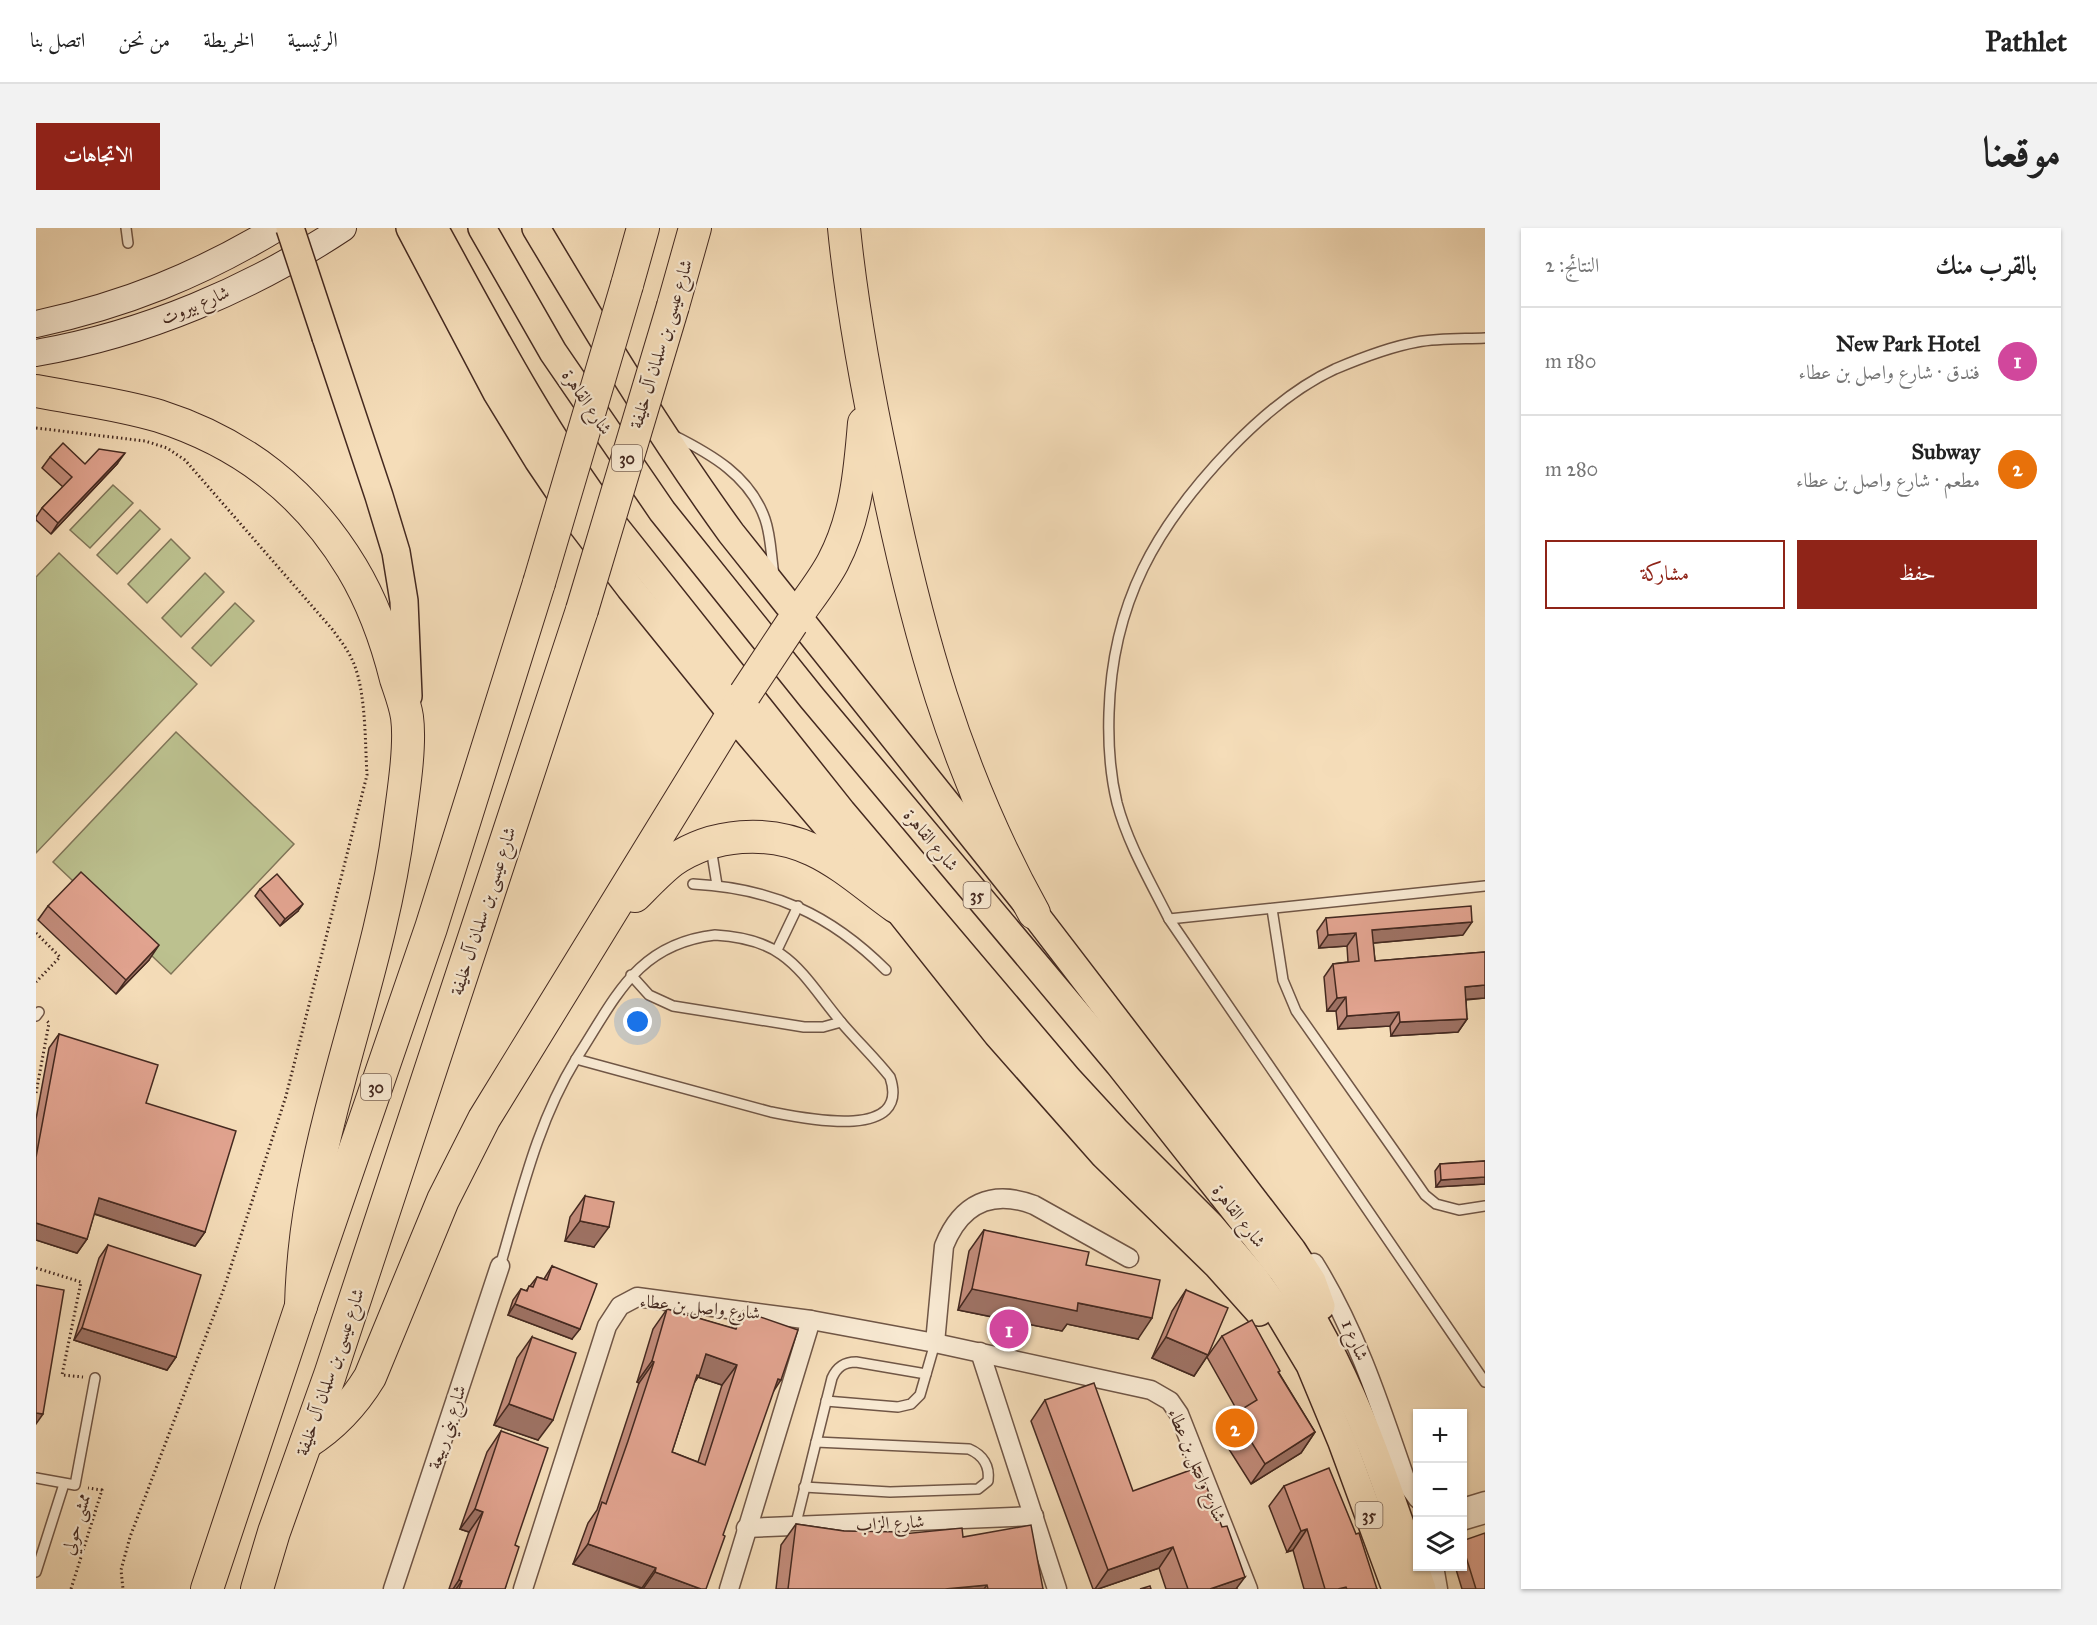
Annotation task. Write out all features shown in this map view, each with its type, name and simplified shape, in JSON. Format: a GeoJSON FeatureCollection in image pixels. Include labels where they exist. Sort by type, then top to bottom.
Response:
{"type":"FeatureCollection","features":[{"type":"Feature","properties":{"kind":"highway","name":"30"},"geometry":{"type":"LineString","coordinates":[[207,1589],[301,1306],[431,928],[539,583],[643,228]]}},
{"type":"Feature","properties":{"kind":"highway","name":"شارع عيسى بن سلمان آل خليفة"},"geometry":{"type":"LineString","coordinates":[[257,1589],[274,1532],[334,1364],[582,610],[695,228]]}},
{"type":"Feature","properties":{"kind":"highway"},"geometry":{"type":"LineString","coordinates":[[844,228],[867,390],[903,564],[934,679],[978,800],[1014,877],[1034,913]]}},
{"type":"Feature","properties":{"kind":"highway"},"geometry":{"type":"LineString","coordinates":[[306,1443],[337,1421],[361,1393],[370,1377],[461,1162],[500,1093],[738,704],[833,563],[852,514],[858,489],[867,390]]}},
{"type":"Feature","properties":{"kind":"highway"},"geometry":{"type":"LineString","coordinates":[[36,391],[126,408],[167,419],[209,435],[234,448],[282,482],[328,532],[371,602],[387,643],[407,718],[404,780],[393,868],[314,1189],[305,1247],[301,1306]]}},
{"type":"Feature","properties":{"kind":"highway"},"geometry":{"type":"LineString","coordinates":[[603,928],[673,861],[711,843],[752,836],[794,843],[832,861],[896,907]]}},
{"type":"Feature","properties":{"kind":"main road","name":"شارع بيروت"},"geometry":{"type":"LineString","coordinates":[[36,324],[102,308],[159,288],[219,260],[277,228]]}},
{"type":"Feature","properties":{"kind":"main road"},"geometry":{"type":"LineString","coordinates":[[290,228],[380,496],[396,552],[406,623],[407,718]]}},
{"type":"Feature","properties":{"kind":"main road","name":"شارع بيروت"},"geometry":{"type":"LineString","coordinates":[[36,353],[125,332],[184,312],[294,260],[343,228]]}},
{"type":"Feature","properties":{"kind":"main road","name":"شارع القاهرة"},"geometry":{"type":"LineString","coordinates":[[482,228],[553,352],[662,511],[812,698],[1119,1064],[1282,1270],[1300,1296],[1331,1351],[1383,1473],[1422,1589]]}},
{"type":"Feature","properties":{"kind":"main road"},"geometry":{"type":"LineString","coordinates":[[536,228],[621,372],[657,427],[718,516],[776,589],[794,619],[1034,913],[1292,1250],[1311,1281],[1324,1315],[1331,1351]]}},
{"type":"Feature","properties":{"kind":"main road","name":"شارع القاهرة"},"geometry":{"type":"LineString","coordinates":[[415,229],[491,383],[538,460],[582,525],[630,588],[738,704],[997,1034],[1104,1155],[1243,1293],[1289,1352],[1342,1442]]}},
{"type":"Feature","properties":{"kind":"main road","name":"شارع القاهرة"},"geometry":{"type":"LineString","coordinates":[[415,229],[579,479],[842,812],[1068,1079],[1115,1130],[1210,1225],[1254,1277],[1274,1305],[1310,1365],[1342,1442],[1396,1589]]}},
{"type":"Feature","properties":{"kind":"street"},"geometry":{"type":"LineString","coordinates":[[935,1343],[944,1246],[950,1231],[960,1217],[972,1207],[987,1200],[1019,1199],[1034,1205],[1130,1258]]}},
{"type":"Feature","properties":{"kind":"street","name":"شارع 1"},"geometry":{"type":"LineString","coordinates":[[1256,1203],[1281,1220],[1292,1231],[1332,1290],[1356,1341],[1407,1484],[1413,1492]]}},
{"type":"Feature","properties":{"kind":"street","name":"شارع بني ربيعة"},"geometry":{"type":"LineString","coordinates":[[393,1589],[500,1266]]}},
{"type":"Feature","properties":{"kind":"street","name":"شارع واصل بن عطاء"},"geometry":{"type":"LineString","coordinates":[[523,1589],[607,1326],[620,1306],[637,1297],[811,1320],[980,1352],[1151,1390],[1170,1401],[1179,1414],[1248,1589]]}},
{"type":"Feature","properties":{"kind":"street"},"geometry":{"type":"LineString","coordinates":[[729,1589],[811,1320]]}},
{"type":"Feature","properties":{"kind":"street"},"geometry":{"type":"LineString","coordinates":[[980,1352],[1057,1589]]}},
{"type":"Feature","properties":{"kind":"street"},"geometry":{"type":"LineString","coordinates":[[1467,1506],[1485,1501]]}},
{"type":"Feature","properties":{"kind":"street"},"geometry":{"type":"LineString","coordinates":[[1467,1519],[1485,1514]]}},
{"type":"Feature","properties":{"kind":"street","name":"شارع الزاب"},"geometry":{"type":"LineString","coordinates":[[746,1528],[1034,1516]]}},
{"type":"Feature","properties":{"kind":"street"},"geometry":{"type":"LineString","coordinates":[[1435,1571],[1437,1589]]}},
{"type":"Feature","properties":{"kind":"lane"},"geometry":{"type":"LineString","coordinates":[[126,228],[128,243]]}},
{"type":"Feature","properties":{"kind":"lane"},"geometry":{"type":"LineString","coordinates":[[1485,338],[1418,342],[1388,349],[1335,369],[1310,383],[1259,421],[1207,473],[1184,500],[1145,562],[1132,590],[1113,657],[1109,729],[1111,766],[1117,803],[1132,847],[1169,919],[1485,1382]]}},
{"type":"Feature","properties":{"kind":"lane"},"geometry":{"type":"LineString","coordinates":[[657,427],[722,462],[752,495],[765,519],[776,589]]}},
{"type":"Feature","properties":{"kind":"lane"},"geometry":{"type":"LineString","coordinates":[[711,843],[717,885]]}},
{"type":"Feature","properties":{"kind":"lane"},"geometry":{"type":"LineString","coordinates":[[693,884],[717,885],[759,892],[798,906],[846,933],[886,970]]}},
{"type":"Feature","properties":{"kind":"lane"},"geometry":{"type":"LineString","coordinates":[[1169,919],[1485,886]]}},
{"type":"Feature","properties":{"kind":"lane"},"geometry":{"type":"LineString","coordinates":[[777,950],[798,906]]}},
{"type":"Feature","properties":{"kind":"lane"},"geometry":{"type":"LineString","coordinates":[[1272,909],[1283,980],[1296,1011],[1425,1195],[1436,1204],[1459,1210],[1485,1206]]}},
{"type":"Feature","properties":{"kind":"lane"},"geometry":{"type":"LineString","coordinates":[[500,1266],[538,1137],[554,1097],[576,1059],[631,975],[642,964],[669,946],[715,935],[747,938],[777,950],[808,978],[841,1022],[890,1077],[893,1096],[890,1105],[876,1118],[843,1120],[787,1115],[576,1059]]}},
{"type":"Feature","properties":{"kind":"lane"},"geometry":{"type":"LineString","coordinates":[[631,975],[649,994],[673,1006],[804,1027],[823,1027],[841,1022]]}},
{"type":"Feature","properties":{"kind":"lane"},"geometry":{"type":"LineString","coordinates":[[826,1401],[905,1407],[911,1404],[920,1395],[935,1343]]}},
{"type":"Feature","properties":{"kind":"lane"},"geometry":{"type":"LineString","coordinates":[[795,1527],[826,1401],[834,1372],[838,1367],[850,1362],[926,1374]]}},
{"type":"Feature","properties":{"kind":"lane"},"geometry":{"type":"LineString","coordinates":[[36,1478],[75,1485],[95,1378]]}},
{"type":"Feature","properties":{"kind":"lane"},"geometry":{"type":"LineString","coordinates":[[804,1487],[912,1492],[978,1489],[988,1481],[989,1472],[986,1462],[976,1452],[969,1449],[816,1442]]}},
{"type":"Feature","properties":{"kind":"lane"},"geometry":{"type":"LineString","coordinates":[[36,1572],[64,1484]]}},
{"type":"Feature","properties":{"kind":"path"},"geometry":{"type":"LineString","coordinates":[[36,428],[145,441],[166,448],[185,460],[347,649],[355,666],[365,721],[367,774],[286,1096],[223,1291],[130,1537],[121,1570],[123,1589]]}},
{"type":"Feature","properties":{"kind":"path"},"geometry":{"type":"LineString","coordinates":[[36,933],[60,957],[36,982]]}},
{"type":"Feature","properties":{"kind":"path"},"geometry":{"type":"LineString","coordinates":[[36,1093],[49,1023],[38,1014]]}},
{"type":"Feature","properties":{"kind":"path"},"geometry":{"type":"LineString","coordinates":[[36,1268],[81,1282],[62,1375],[95,1378]]}},
{"type":"Feature","properties":{"kind":"path","name":"ممشى حولي"},"geometry":{"type":"LineString","coordinates":[[71,1589],[102,1490],[75,1485]]}},
{"type":"Feature","properties":{"kind":"green space"},"geometry":{"type":"Polygon","coordinates":[[[113,485],[133,503],[90,548],[70,530],[113,485]]]}},
{"type":"Feature","properties":{"kind":"green space"},"geometry":{"type":"Polygon","coordinates":[[[140,510],[160,529],[117,574],[97,555],[140,510]]]}},
{"type":"Feature","properties":{"kind":"green space"},"geometry":{"type":"Polygon","coordinates":[[[171,539],[190,558],[147,603],[128,584],[171,539]]]}},
{"type":"Feature","properties":{"kind":"green space"},"geometry":{"type":"Polygon","coordinates":[[[59,553],[197,684],[36,853],[36,577],[59,553]]]}},
{"type":"Feature","properties":{"kind":"green space"},"geometry":{"type":"Polygon","coordinates":[[[205,573],[224,592],[181,637],[162,618],[205,573]]]}},
{"type":"Feature","properties":{"kind":"green space"},"geometry":{"type":"Polygon","coordinates":[[[235,603],[254,621],[211,666],[192,648],[235,603]]]}},
{"type":"Feature","properties":{"kind":"green space"},"geometry":{"type":"Polygon","coordinates":[[[176,732],[294,844],[171,974],[53,862],[176,732]]]}},
{"type":"Feature","properties":{"kind":"building"},"geometry":{"type":"Polygon","coordinates":[[[63,443],[85,464],[99,449],[125,453],[58,523],[42,508],[72,477],[50,457],[63,443]]]}},
{"type":"Feature","properties":{"kind":"building"},"geometry":{"type":"Polygon","coordinates":[[[81,872],[159,945],[126,980],[48,906],[81,872]]]}},
{"type":"Feature","properties":{"kind":"building"},"geometry":{"type":"Polygon","coordinates":[[[277,874],[303,904],[285,919],[260,889],[277,874]]]}},
{"type":"Feature","properties":{"kind":"building"},"geometry":{"type":"Polygon","coordinates":[[[1471,906],[1472,922],[1372,930],[1375,961],[1485,952],[1485,985],[1465,987],[1467,1019],[1400,1022],[1399,1012],[1347,1016],[1346,997],[1337,998],[1333,964],[1359,961],[1356,933],[1328,935],[1326,918],[1471,906]]]}},
{"type":"Feature","properties":{"kind":"building"},"geometry":{"type":"Polygon","coordinates":[[[59,1034],[158,1065],[146,1103],[236,1131],[205,1232],[99,1198],[87,1239],[36,1223],[36,1157],[59,1034]]]}},
{"type":"Feature","properties":{"kind":"building"},"geometry":{"type":"Polygon","coordinates":[[[1485,1161],[1485,1177],[1441,1180],[1440,1164],[1485,1161]]]}},
{"type":"Feature","properties":{"kind":"building"},"geometry":{"type":"Polygon","coordinates":[[[585,1196],[614,1202],[609,1227],[580,1221],[585,1196]]]}},
{"type":"Feature","properties":{"kind":"building"},"geometry":{"type":"Polygon","coordinates":[[[984,1230],[1089,1252],[1086,1265],[1160,1280],[1152,1318],[1078,1303],[1077,1311],[972,1289],[984,1230]]]}},
{"type":"Feature","properties":{"kind":"building"},"geometry":{"type":"Polygon","coordinates":[[[108,1245],[201,1275],[176,1357],[82,1328],[108,1245]]]}},
{"type":"Feature","properties":{"kind":"building"},"geometry":{"type":"Polygon","coordinates":[[[552,1266],[597,1284],[580,1329],[515,1304],[521,1289],[527,1291],[529,1286],[533,1287],[537,1277],[547,1280],[552,1266]]]}},
{"type":"Feature","properties":{"kind":"building"},"geometry":{"type":"Polygon","coordinates":[[[36,1285],[64,1290],[43,1414],[36,1413],[36,1285]]]}},
{"type":"Feature","properties":{"kind":"building"},"geometry":{"type":"Polygon","coordinates":[[[1186,1290],[1228,1308],[1208,1355],[1166,1337],[1186,1290]]]}},
{"type":"Feature","properties":{"kind":"building"},"geometry":{"type":"Polygon","coordinates":[[[667,1309],[736,1329],[743,1311],[798,1330],[781,1380],[778,1379],[706,1589],[655,1572],[656,1568],[588,1544],[602,1502],[606,1504],[654,1362],[652,1361],[667,1309]],[[706,1354],[672,1452],[705,1465],[737,1365],[706,1354]]]}},
{"type":"Feature","properties":{"kind":"building"},"geometry":{"type":"Polygon","coordinates":[[[1252,1320],[1280,1371],[1278,1372],[1315,1432],[1265,1464],[1234,1414],[1257,1400],[1222,1336],[1252,1320]]]}},
{"type":"Feature","properties":{"kind":"building"},"geometry":{"type":"Polygon","coordinates":[[[532,1337],[576,1353],[553,1420],[509,1404],[532,1337]]]}},
{"type":"Feature","properties":{"kind":"building"},"geometry":{"type":"Polygon","coordinates":[[[1094,1383],[1133,1491],[1199,1467],[1222,1527],[1227,1526],[1245,1577],[1210,1589],[1188,1589],[1173,1547],[1108,1570],[1045,1400],[1094,1383]]]}},
{"type":"Feature","properties":{"kind":"building"},"geometry":{"type":"Polygon","coordinates":[[[501,1431],[548,1448],[515,1545],[519,1547],[505,1589],[459,1589],[462,1581],[459,1580],[483,1512],[475,1509],[501,1431]]]}},
{"type":"Feature","properties":{"kind":"building"},"geometry":{"type":"Polygon","coordinates":[[[1329,1468],[1356,1534],[1359,1533],[1377,1589],[1347,1589],[1346,1587],[1325,1589],[1307,1529],[1301,1531],[1284,1486],[1329,1468]]]}},
{"type":"Feature","properties":{"kind":"building"},"geometry":{"type":"Polygon","coordinates":[[[796,1524],[844,1531],[903,1532],[903,1534],[962,1528],[963,1537],[1031,1525],[1043,1589],[988,1589],[987,1585],[945,1589],[788,1589],[796,1524]]]}},
{"type":"Feature","properties":{"kind":"building"},"geometry":{"type":"Polygon","coordinates":[[[1485,1533],[1485,1589],[1476,1589],[1467,1560],[1467,1539],[1485,1533]]]}},
{"type":"Feature","properties":{"kind":"place","name":"New Park Hotel"},"geometry":{"type":"Point","coordinates":[1009,1329]}},
{"type":"Feature","properties":{"kind":"place","name":"Subway"},"geometry":{"type":"Point","coordinates":[1235,1428]}}]}
